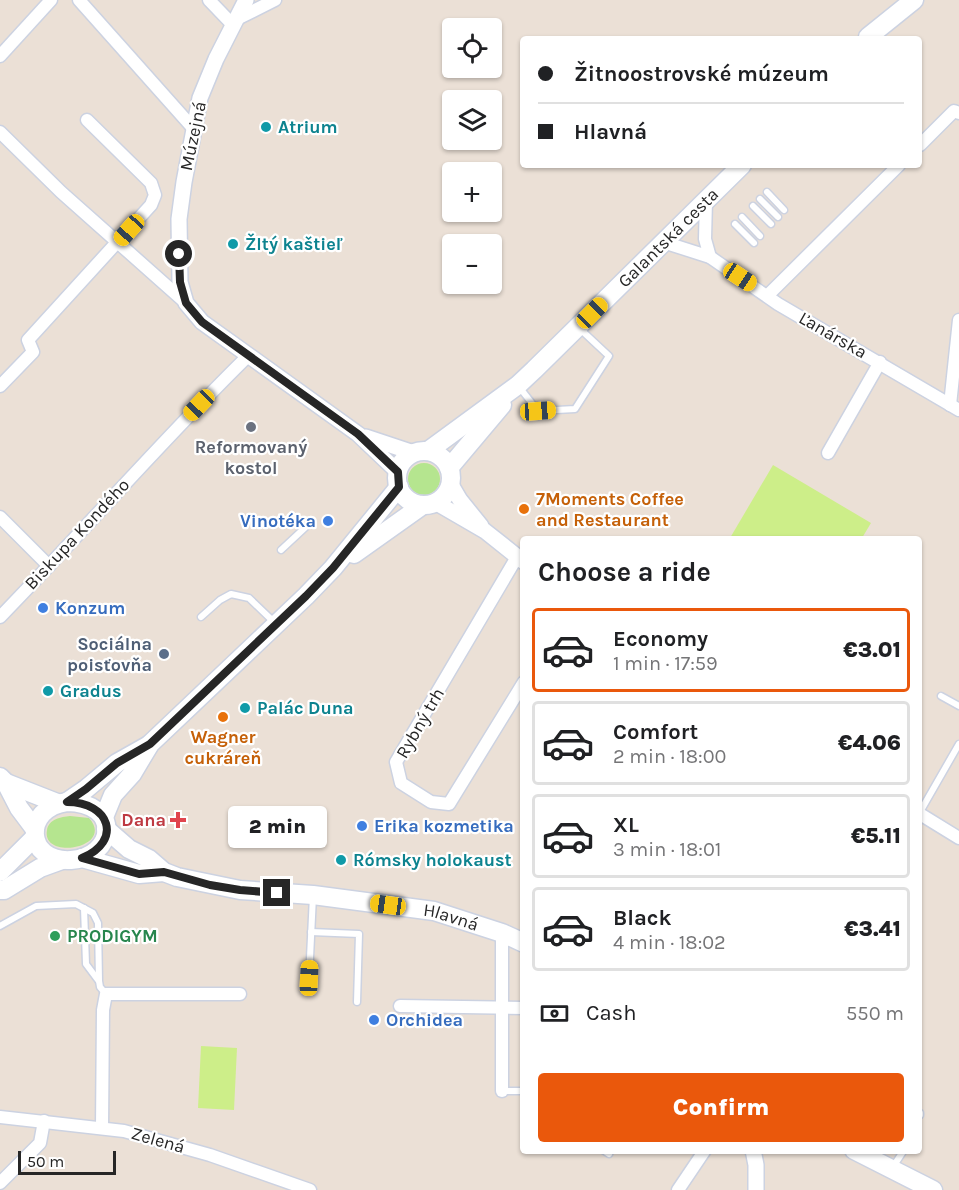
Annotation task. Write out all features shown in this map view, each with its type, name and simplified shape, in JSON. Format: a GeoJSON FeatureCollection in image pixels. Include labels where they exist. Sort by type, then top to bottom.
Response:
{"type":"FeatureCollection","features":[{"type":"Feature","properties":{"kind":"main road"},"geometry":{"type":"LineString","coordinates":[[869,36],[900,0]]}},
{"type":"Feature","properties":{"kind":"main road"},"geometry":{"type":"LineString","coordinates":[[869,36],[914,0]]}},
{"type":"Feature","properties":{"kind":"main road","name":"Galantská cesta"},"geometry":{"type":"LineString","coordinates":[[450,476],[518,385],[739,168]]}},
{"type":"Feature","properties":{"kind":"main road","name":"Galantská cesta"},"geometry":{"type":"LineString","coordinates":[[421,452],[518,385]]}},
{"type":"Feature","properties":{"kind":"main road"},"geometry":{"type":"LineString","coordinates":[[0,872],[34,833],[39,818],[46,809],[86,789],[117,763],[150,744],[333,568],[398,480],[403,462],[421,452],[441,457],[450,476],[444,496],[429,503],[333,568]]}},
{"type":"Feature","properties":{"kind":"main road"},"geometry":{"type":"LineString","coordinates":[[398,480],[409,500],[429,503]]}},
{"type":"Feature","properties":{"kind":"main road"},"geometry":{"type":"LineString","coordinates":[[0,890],[4,890],[40,868],[62,860],[82,858],[92,854],[100,845],[113,795],[132,774],[150,744]]}},
{"type":"Feature","properties":{"kind":"main road"},"geometry":{"type":"LineString","coordinates":[[3,780],[62,802],[88,804],[97,809],[105,823],[129,849],[149,859],[164,872]]}},
{"type":"Feature","properties":{"kind":"main road"},"geometry":{"type":"LineString","coordinates":[[3,780],[34,833],[38,847],[46,854],[62,860]]}},
{"type":"Feature","properties":{"kind":"main road"},"geometry":{"type":"LineString","coordinates":[[82,858],[139,874],[164,872]]}},
{"type":"Feature","properties":{"kind":"main road","name":"Hlavná"},"geometry":{"type":"LineString","coordinates":[[164,872],[210,885],[240,890],[313,895],[434,911],[520,941]]}},
{"type":"Feature","properties":{"kind":"main road"},"geometry":{"type":"LineString","coordinates":[[861,1154],[933,1190]]}},
{"type":"Feature","properties":{"kind":"street"},"geometry":{"type":"LineString","coordinates":[[0,56],[51,0]]}},
{"type":"Feature","properties":{"kind":"street"},"geometry":{"type":"LineString","coordinates":[[79,0],[193,128]]}},
{"type":"Feature","properties":{"kind":"street"},"geometry":{"type":"LineString","coordinates":[[209,0],[234,22],[275,0]]}},
{"type":"Feature","properties":{"kind":"street","name":"Múzejná"},"geometry":{"type":"LineString","coordinates":[[186,303],[180,282],[179,219],[193,128],[200,98],[246,0]]}},
{"type":"Feature","properties":{"kind":"street"},"geometry":{"type":"LineString","coordinates":[[922,143],[954,111],[959,112]]}},
{"type":"Feature","properties":{"kind":"street"},"geometry":{"type":"LineString","coordinates":[[0,386],[33,352],[28,340],[151,205],[155,195],[155,189],[151,183],[87,120]]}},
{"type":"Feature","properties":{"kind":"street"},"geometry":{"type":"LineString","coordinates":[[0,132],[60,192],[186,303],[202,322],[358,434],[398,480]]}},
{"type":"Feature","properties":{"kind":"street"},"geometry":{"type":"LineString","coordinates":[[768,295],[896,168]]}},
{"type":"Feature","properties":{"kind":"street"},"geometry":{"type":"LineString","coordinates":[[706,200],[705,238],[710,257]]}},
{"type":"Feature","properties":{"kind":"street","name":"Ľanárska"},"geometry":{"type":"LineString","coordinates":[[663,242],[710,257],[778,304],[955,407]]}},
{"type":"Feature","properties":{"kind":"street"},"geometry":{"type":"LineString","coordinates":[[955,407],[959,320]]}},
{"type":"Feature","properties":{"kind":"street","name":"Biskupa Kondého"},"geometry":{"type":"LineString","coordinates":[[0,617],[50,566],[154,451],[248,356]]}},
{"type":"Feature","properties":{"kind":"street"},"geometry":{"type":"LineString","coordinates":[[828,453],[880,363]]}},
{"type":"Feature","properties":{"kind":"street"},"geometry":{"type":"LineString","coordinates":[[358,434],[421,452]]}},
{"type":"Feature","properties":{"kind":"street"},"geometry":{"type":"LineString","coordinates":[[450,476],[460,500],[485,531],[520,560]]}},
{"type":"Feature","properties":{"kind":"street"},"geometry":{"type":"LineString","coordinates":[[429,503],[485,531]]}},
{"type":"Feature","properties":{"kind":"street"},"geometry":{"type":"LineString","coordinates":[[0,517],[50,566]]}},
{"type":"Feature","properties":{"kind":"street","name":"Rybný trh"},"geometry":{"type":"LineString","coordinates":[[520,560],[396,762],[401,783],[431,802],[449,804],[520,689]]}},
{"type":"Feature","properties":{"kind":"street"},"geometry":{"type":"LineString","coordinates":[[922,814],[959,838]]}},
{"type":"Feature","properties":{"kind":"street"},"geometry":{"type":"LineString","coordinates":[[502,933],[502,1091]]}},
{"type":"Feature","properties":{"kind":"street"},"geometry":{"type":"LineString","coordinates":[[102,1128],[103,1010],[106,994],[240,994]]}},
{"type":"Feature","properties":{"kind":"street"},"geometry":{"type":"LineString","coordinates":[[400,1006],[520,1008]]}},
{"type":"Feature","properties":{"kind":"street","name":"Zelená"},"geometry":{"type":"LineString","coordinates":[[0,1117],[124,1131],[210,1155],[310,1190]]}},
{"type":"Feature","properties":{"kind":"street"},"geometry":{"type":"LineString","coordinates":[[0,1183],[40,1143],[44,1121]]}},
{"type":"Feature","properties":{"kind":"street"},"geometry":{"type":"LineString","coordinates":[[678,1190],[702,1154]]}},
{"type":"Feature","properties":{"kind":"street"},"geometry":{"type":"LineString","coordinates":[[756,1190],[757,1155]]}},
{"type":"Feature","properties":{"kind":"lane"},"geometry":{"type":"LineString","coordinates":[[767,192],[784,210]]}},
{"type":"Feature","properties":{"kind":"lane"},"geometry":{"type":"LineString","coordinates":[[760,199],[778,217]]}},
{"type":"Feature","properties":{"kind":"lane"},"geometry":{"type":"LineString","coordinates":[[753,206],[771,224]]}},
{"type":"Feature","properties":{"kind":"lane"},"geometry":{"type":"LineString","coordinates":[[742,217],[760,236]]}},
{"type":"Feature","properties":{"kind":"lane"},"geometry":{"type":"LineString","coordinates":[[735,224],[754,243]]}},
{"type":"Feature","properties":{"kind":"lane"},"geometry":{"type":"LineString","coordinates":[[518,385],[538,411],[575,409],[609,356],[578,327]]}},
{"type":"Feature","properties":{"kind":"lane"},"geometry":{"type":"LineString","coordinates":[[281,550],[310,524]]}},
{"type":"Feature","properties":{"kind":"lane"},"geometry":{"type":"LineString","coordinates":[[201,617],[220,600],[231,594],[249,598],[276,624]]}},
{"type":"Feature","properties":{"kind":"lane"},"geometry":{"type":"LineString","coordinates":[[940,696],[959,706]]}},
{"type":"Feature","properties":{"kind":"lane"},"geometry":{"type":"LineString","coordinates":[[922,809],[959,744]]}},
{"type":"Feature","properties":{"kind":"lane"},"geometry":{"type":"LineString","coordinates":[[309,978],[313,895]]}},
{"type":"Feature","properties":{"kind":"lane"},"geometry":{"type":"LineString","coordinates":[[0,926],[36,906],[76,904],[93,913],[98,923],[99,981],[100,987],[106,994]]}},
{"type":"Feature","properties":{"kind":"lane"},"geometry":{"type":"LineString","coordinates":[[84,908],[86,964],[99,981]]}},
{"type":"Feature","properties":{"kind":"lane"},"geometry":{"type":"LineString","coordinates":[[311,932],[359,934],[357,1002]]}},
{"type":"Feature","properties":{"kind":"lane"},"geometry":{"type":"LineString","coordinates":[[502,1091],[520,1091]]}},
{"type":"Feature","properties":{"kind":"lane"},"geometry":{"type":"LineString","coordinates":[[891,1170],[901,1154]]}},
{"type":"Feature","properties":{"kind":"green space"},"geometry":{"type":"Polygon","coordinates":[[[424,463],[435,468],[440,479],[435,490],[424,495],[413,490],[408,479],[413,468],[424,463]]]}},
{"type":"Feature","properties":{"kind":"green space"},"geometry":{"type":"Polygon","coordinates":[[[773,465],[871,523],[863,536],[731,536],[773,465]]]}},
{"type":"Feature","properties":{"kind":"green space"},"geometry":{"type":"Polygon","coordinates":[[[70,816],[89,818],[95,828],[93,837],[76,847],[65,848],[55,845],[48,840],[48,826],[56,819],[70,816]]]}},
{"type":"Feature","properties":{"kind":"green space"},"geometry":{"type":"Polygon","coordinates":[[[201,1046],[237,1048],[234,1110],[198,1108],[201,1046]]]}},
{"type":"Feature","properties":{"kind":"place","name":"Atrium"},"geometry":{"type":"Point","coordinates":[266,127]}},
{"type":"Feature","properties":{"kind":"place","name":"Žltý kaštieľ"},"geometry":{"type":"Point","coordinates":[233,244]}},
{"type":"Feature","properties":{"kind":"place","name":"Reformovaný kostol"},"geometry":{"type":"Point","coordinates":[251,427]}},
{"type":"Feature","properties":{"kind":"place","name":"7Moments Coffee and Restaurant"},"geometry":{"type":"Point","coordinates":[524,509]}},
{"type":"Feature","properties":{"kind":"place","name":"Vinotéka"},"geometry":{"type":"Point","coordinates":[328,521]}},
{"type":"Feature","properties":{"kind":"place","name":"Konzum"},"geometry":{"type":"Point","coordinates":[43,608]}},
{"type":"Feature","properties":{"kind":"place","name":"Sociálna poisťovňa"},"geometry":{"type":"Point","coordinates":[164,654]}},
{"type":"Feature","properties":{"kind":"place","name":"Gradus"},"geometry":{"type":"Point","coordinates":[48,691]}},
{"type":"Feature","properties":{"kind":"place","name":"Palác Duna"},"geometry":{"type":"Point","coordinates":[245,708]}},
{"type":"Feature","properties":{"kind":"place","name":"Wagner cukráreň"},"geometry":{"type":"Point","coordinates":[223,717]}},
{"type":"Feature","properties":{"kind":"place","name":"Dana"},"geometry":{"type":"Point","coordinates":[178,820]}},
{"type":"Feature","properties":{"kind":"place","name":"Erika kozmetika"},"geometry":{"type":"Point","coordinates":[362,826]}},
{"type":"Feature","properties":{"kind":"place","name":"Rómsky holokaust"},"geometry":{"type":"Point","coordinates":[341,860]}},
{"type":"Feature","properties":{"kind":"place","name":"PRODIGYM"},"geometry":{"type":"Point","coordinates":[55,936]}},
{"type":"Feature","properties":{"kind":"place","name":"Orchidea"},"geometry":{"type":"Point","coordinates":[374,1020]}},
{"type":"Feature","properties":{"kind":"route"},"geometry":{"type":"LineString","coordinates":[[179,254],[180,282],[186,303],[202,322],[358,434],[398,472],[399,487],[333,568],[306,596],[150,744],[117,763],[67,802],[88,804],[97,809],[106,823],[105,837],[100,845],[92,854],[82,858],[139,874],[164,872],[210,885],[277,893]]}}]}
